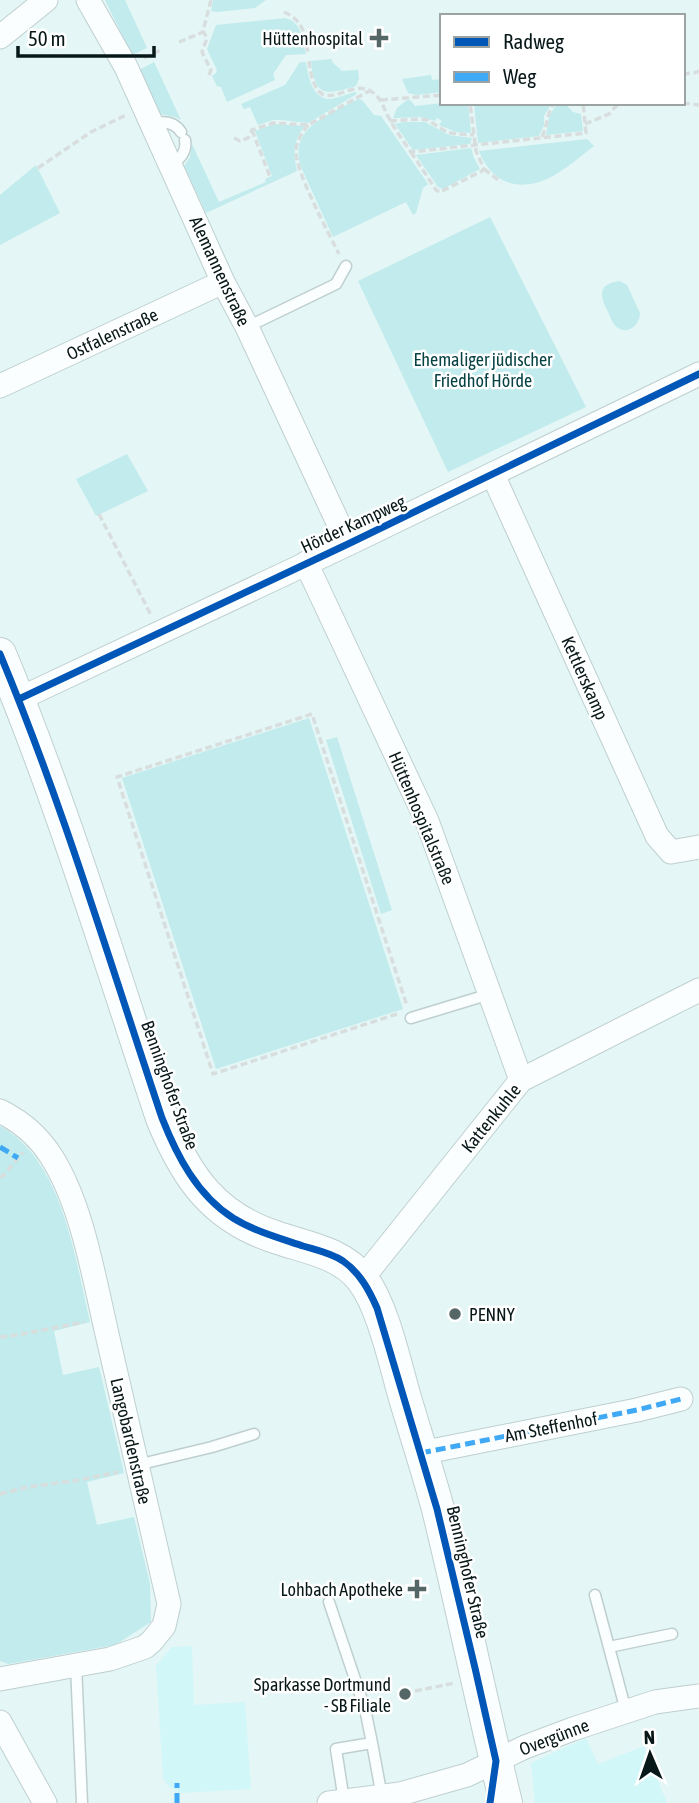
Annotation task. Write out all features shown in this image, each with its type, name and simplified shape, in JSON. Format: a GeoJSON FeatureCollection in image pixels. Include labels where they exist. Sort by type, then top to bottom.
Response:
{"type":"FeatureCollection","features":[{"type":"Feature","properties":{"kind":"main road","name":"Benninghofer Straße"},"geometry":{"type":"LineString","coordinates":[[0,654],[83,875],[173,1147],[203,1193],[231,1217],[275,1237],[335,1257],[353,1269],[371,1293],[443,1533],[506,1803]]}},
{"type":"Feature","properties":{"kind":"street"},"geometry":{"type":"LineString","coordinates":[[0,37],[46,0]]}},
{"type":"Feature","properties":{"kind":"street","name":"Alemannenstraße"},"geometry":{"type":"LineString","coordinates":[[88,0],[126,67],[223,282],[247,327],[348,544]]}},
{"type":"Feature","properties":{"kind":"street","name":"Ostfalenstraße"},"geometry":{"type":"LineString","coordinates":[[0,386],[223,282]]}},
{"type":"Feature","properties":{"kind":"street","name":"Hörder Kampweg"},"geometry":{"type":"LineString","coordinates":[[19,699],[493,475],[699,373]]}},
{"type":"Feature","properties":{"kind":"street","name":"Kettlerskamp"},"geometry":{"type":"LineString","coordinates":[[493,475],[657,836],[671,852],[699,847]]}},
{"type":"Feature","properties":{"kind":"street","name":"Hüttenhospitalstraße"},"geometry":{"type":"LineString","coordinates":[[306,563],[427,821],[521,1080]]}},
{"type":"Feature","properties":{"kind":"street","name":"Kattenkuhle"},"geometry":{"type":"LineString","coordinates":[[362,1279],[521,1080],[699,990]]}},
{"type":"Feature","properties":{"kind":"street","name":"Langobardenstraße"},"geometry":{"type":"LineString","coordinates":[[0,1111],[17,1119],[51,1156],[74,1202],[169,1604],[164,1626],[145,1647],[110,1659],[0,1679]]}},
{"type":"Feature","properties":{"kind":"street","name":"Am Steffenhof"},"geometry":{"type":"LineString","coordinates":[[421,1453],[681,1399]]}},
{"type":"Feature","properties":{"kind":"street","name":"Overgünne"},"geometry":{"type":"LineString","coordinates":[[336,1802],[400,1794],[467,1775],[573,1728],[655,1702],[699,1696]]}},
{"type":"Feature","properties":{"kind":"street"},"geometry":{"type":"LineString","coordinates":[[0,1722],[45,1803]]}},
{"type":"Feature","properties":{"kind":"lane"},"geometry":{"type":"LineString","coordinates":[[148,116],[173,124],[183,136],[186,146],[184,152],[171,165]]}},
{"type":"Feature","properties":{"kind":"lane"},"geometry":{"type":"LineString","coordinates":[[247,327],[336,284],[346,266]]}},
{"type":"Feature","properties":{"kind":"lane"},"geometry":{"type":"LineString","coordinates":[[411,1018],[490,994]]}},
{"type":"Feature","properties":{"kind":"lane"},"geometry":{"type":"LineString","coordinates":[[137,1466],[254,1434]]}},
{"type":"Feature","properties":{"kind":"lane"},"geometry":{"type":"LineString","coordinates":[[595,1595],[626,1711]]}},
{"type":"Feature","properties":{"kind":"lane"},"geometry":{"type":"LineString","coordinates":[[329,1602],[365,1709],[382,1797]]}},
{"type":"Feature","properties":{"kind":"lane"},"geometry":{"type":"LineString","coordinates":[[609,1647],[672,1634]]}},
{"type":"Feature","properties":{"kind":"lane"},"geometry":{"type":"LineString","coordinates":[[76,1665],[82,1803]]}},
{"type":"Feature","properties":{"kind":"lane"},"geometry":{"type":"LineString","coordinates":[[336,1802],[336,1749],[372,1744]]}},
{"type":"Feature","properties":{"kind":"path"},"geometry":{"type":"LineString","coordinates":[[209,75],[211,70],[202,52],[207,38],[203,32],[211,0]]}},
{"type":"Feature","properties":{"kind":"path"},"geometry":{"type":"LineString","coordinates":[[284,12],[294,17],[301,25],[309,54]]}},
{"type":"Feature","properties":{"kind":"path"},"geometry":{"type":"LineString","coordinates":[[179,42],[203,32]]}},
{"type":"Feature","properties":{"kind":"path"},"geometry":{"type":"LineString","coordinates":[[309,61],[313,82],[324,95],[330,96],[358,88],[371,90],[436,190],[440,192],[484,169]]}},
{"type":"Feature","properties":{"kind":"path"},"geometry":{"type":"LineString","coordinates":[[346,266],[298,166],[296,152],[298,140],[308,125],[371,90]]}},
{"type":"Feature","properties":{"kind":"path"},"geometry":{"type":"LineString","coordinates":[[380,100],[440,95]]}},
{"type":"Feature","properties":{"kind":"path"},"geometry":{"type":"LineString","coordinates":[[470,105],[475,145],[484,169],[501,182]]}},
{"type":"Feature","properties":{"kind":"path"},"geometry":{"type":"LineString","coordinates":[[541,138],[553,105]]}},
{"type":"Feature","properties":{"kind":"path"},"geometry":{"type":"LineString","coordinates":[[411,152],[586,133],[583,105]]}},
{"type":"Feature","properties":{"kind":"path"},"geometry":{"type":"LineString","coordinates":[[585,124],[609,114],[616,105]]}},
{"type":"Feature","properties":{"kind":"path"},"geometry":{"type":"LineString","coordinates":[[38,167],[91,132],[148,116]]}},
{"type":"Feature","properties":{"kind":"path"},"geometry":{"type":"LineString","coordinates":[[390,121],[428,120],[448,133],[474,135]]}},
{"type":"Feature","properties":{"kind":"path"},"geometry":{"type":"LineString","coordinates":[[251,130],[274,122],[308,125]]}},
{"type":"Feature","properties":{"kind":"path"},"geometry":{"type":"LineString","coordinates":[[234,138],[240,141],[248,138],[251,130]]}},
{"type":"Feature","properties":{"kind":"path"},"geometry":{"type":"LineString","coordinates":[[251,130],[269,174],[264,176]]}},
{"type":"Feature","properties":{"kind":"path"},"geometry":{"type":"LineString","coordinates":[[99,514],[159,632]]}},
{"type":"Feature","properties":{"kind":"path"},"geometry":{"type":"LineString","coordinates":[[312,714],[408,1011],[213,1074],[117,777],[312,714]]}},
{"type":"Feature","properties":{"kind":"path"},"geometry":{"type":"LineString","coordinates":[[0,1177],[35,1137]]}},
{"type":"Feature","properties":{"kind":"path"},"geometry":{"type":"LineString","coordinates":[[0,1337],[103,1318]]}},
{"type":"Feature","properties":{"kind":"path"},"geometry":{"type":"LineString","coordinates":[[0,1494],[79,1480],[137,1466]]}},
{"type":"Feature","properties":{"kind":"path"},"geometry":{"type":"LineString","coordinates":[[415,1691],[457,1682]]}},
{"type":"Feature","properties":{"kind":"shaded area"},"geometry":{"type":"Polygon","coordinates":[[[192,1646],[194,1705],[245,1702],[251,1789],[180,1793],[168,1786],[163,1778],[156,1665],[172,1647],[192,1646]]]}},
{"type":"Feature","properties":{"kind":"shaded area"},"geometry":{"type":"Polygon","coordinates":[[[586,1738],[598,1764],[644,1746],[667,1803],[535,1803],[531,1763],[586,1738]]]}},
{"type":"Feature","properties":{"kind":"green space"},"geometry":{"type":"Polygon","coordinates":[[[105,0],[125,0],[147,48],[132,55],[105,0]]]}},
{"type":"Feature","properties":{"kind":"green space"},"geometry":{"type":"Polygon","coordinates":[[[213,0],[266,0],[255,8],[217,12],[211,11],[213,0]]]}},
{"type":"Feature","properties":{"kind":"green space"},"geometry":{"type":"Polygon","coordinates":[[[285,18],[298,27],[306,54],[286,55],[273,74],[275,80],[227,102],[221,87],[217,86],[212,76],[217,70],[207,49],[216,25],[285,18]]]}},
{"type":"Feature","properties":{"kind":"green space"},"geometry":{"type":"Polygon","coordinates":[[[332,59],[342,71],[358,70],[359,79],[356,86],[330,92],[319,88],[311,61],[332,59]]]}},
{"type":"Feature","properties":{"kind":"green space"},"geometry":{"type":"Polygon","coordinates":[[[154,62],[181,120],[160,114],[139,70],[154,62]]]}},
{"type":"Feature","properties":{"kind":"green space"},"geometry":{"type":"Polygon","coordinates":[[[300,62],[306,62],[311,84],[322,97],[331,99],[355,92],[357,94],[308,123],[273,120],[258,125],[250,107],[244,109],[241,104],[285,85],[300,62]]]}},
{"type":"Feature","properties":{"kind":"green space"},"geometry":{"type":"Polygon","coordinates":[[[431,75],[432,80],[440,79],[440,92],[416,95],[408,93],[402,79],[431,75]]]}},
{"type":"Feature","properties":{"kind":"green space"},"geometry":{"type":"Polygon","coordinates":[[[358,99],[362,100],[374,115],[381,116],[428,184],[423,188],[416,213],[413,215],[406,202],[333,237],[301,167],[300,142],[314,124],[358,99]]]}},
{"type":"Feature","properties":{"kind":"green space"},"geometry":{"type":"Polygon","coordinates":[[[407,100],[415,106],[440,103],[468,105],[471,133],[456,132],[439,125],[442,121],[437,118],[435,121],[421,117],[393,118],[397,108],[407,100]]]}},
{"type":"Feature","properties":{"kind":"green space"},"geometry":{"type":"Polygon","coordinates":[[[474,105],[551,105],[544,116],[544,125],[539,136],[478,143],[474,105]]]}},
{"type":"Feature","properties":{"kind":"green space"},"geometry":{"type":"Polygon","coordinates":[[[556,105],[568,105],[573,112],[581,114],[583,131],[546,135],[549,117],[556,105]]]}},
{"type":"Feature","properties":{"kind":"green space"},"geometry":{"type":"Polygon","coordinates":[[[425,122],[449,135],[472,138],[470,144],[413,150],[395,124],[425,122]]]}},
{"type":"Feature","properties":{"kind":"green space"},"geometry":{"type":"Polygon","coordinates":[[[274,124],[305,126],[295,147],[297,171],[206,213],[184,166],[190,157],[192,144],[219,202],[266,182],[265,179],[272,176],[255,131],[274,124]]]}},
{"type":"Feature","properties":{"kind":"green space"},"geometry":{"type":"Polygon","coordinates":[[[587,139],[594,146],[569,166],[553,176],[530,184],[509,183],[500,178],[485,163],[479,151],[587,139]]]}},
{"type":"Feature","properties":{"kind":"green space"},"geometry":{"type":"Polygon","coordinates":[[[471,148],[480,169],[443,189],[438,187],[416,155],[471,148]]]}},
{"type":"Feature","properties":{"kind":"green space"},"geometry":{"type":"Polygon","coordinates":[[[36,165],[60,213],[0,245],[0,195],[36,165]]]}},
{"type":"Feature","properties":{"kind":"green space","name":"Ehemaliger jüdischer Friedhof Hörde"},"geometry":{"type":"Polygon","coordinates":[[[490,217],[586,407],[448,472],[358,281],[490,217]]]}},
{"type":"Feature","properties":{"kind":"green space"},"geometry":{"type":"Polygon","coordinates":[[[619,281],[627,285],[640,313],[636,324],[626,330],[613,324],[602,298],[606,286],[619,281]]]}},
{"type":"Feature","properties":{"kind":"green space"},"geometry":{"type":"Polygon","coordinates":[[[127,454],[148,491],[96,516],[76,479],[127,454]]]}},
{"type":"Feature","properties":{"kind":"green space"},"geometry":{"type":"Polygon","coordinates":[[[309,718],[403,1009],[216,1069],[122,778],[309,718]]]}},
{"type":"Feature","properties":{"kind":"green space"},"geometry":{"type":"Polygon","coordinates":[[[337,737],[392,910],[381,914],[326,740],[337,737]]]}},
{"type":"Feature","properties":{"kind":"green space"},"geometry":{"type":"Polygon","coordinates":[[[0,1126],[21,1142],[39,1162],[52,1186],[72,1241],[90,1322],[54,1331],[63,1375],[99,1367],[124,1473],[87,1482],[97,1525],[134,1517],[150,1584],[151,1622],[115,1645],[8,1664],[0,1661],[0,1126]]]}},
{"type":"Feature","properties":{"kind":"marked path"},"geometry":{"type":"LineString","coordinates":[[0,1147],[18,1158]]}},
{"type":"Feature","properties":{"kind":"marked path"},"geometry":{"type":"LineString","coordinates":[[421,1453],[681,1399]]}},
{"type":"Feature","properties":{"kind":"marked path"},"geometry":{"type":"LineString","coordinates":[[177,1783],[177,1803]]}},
{"type":"Feature","properties":{"kind":"cycle path"},"geometry":{"type":"LineString","coordinates":[[19,699],[699,374]]}},
{"type":"Feature","properties":{"kind":"cycle path"},"geometry":{"type":"LineString","coordinates":[[0,654],[45,768],[162,1118],[190,1174],[220,1209],[241,1223],[343,1261],[363,1282],[377,1308],[437,1509],[475,1668],[496,1761],[490,1803]]}},
{"type":"Feature","properties":{"kind":"place","name":"Hüttenhospital"},"geometry":{"type":"Point","coordinates":[379,38]}},
{"type":"Feature","properties":{"kind":"place","name":"PENNY"},"geometry":{"type":"Point","coordinates":[455,1314]}},
{"type":"Feature","properties":{"kind":"place","name":"Lohbach Apotheke"},"geometry":{"type":"Point","coordinates":[417,1589]}},
{"type":"Feature","properties":{"kind":"place","name":"Sparkasse Dortmund - SB Filiale"},"geometry":{"type":"Point","coordinates":[405,1694]}}]}
